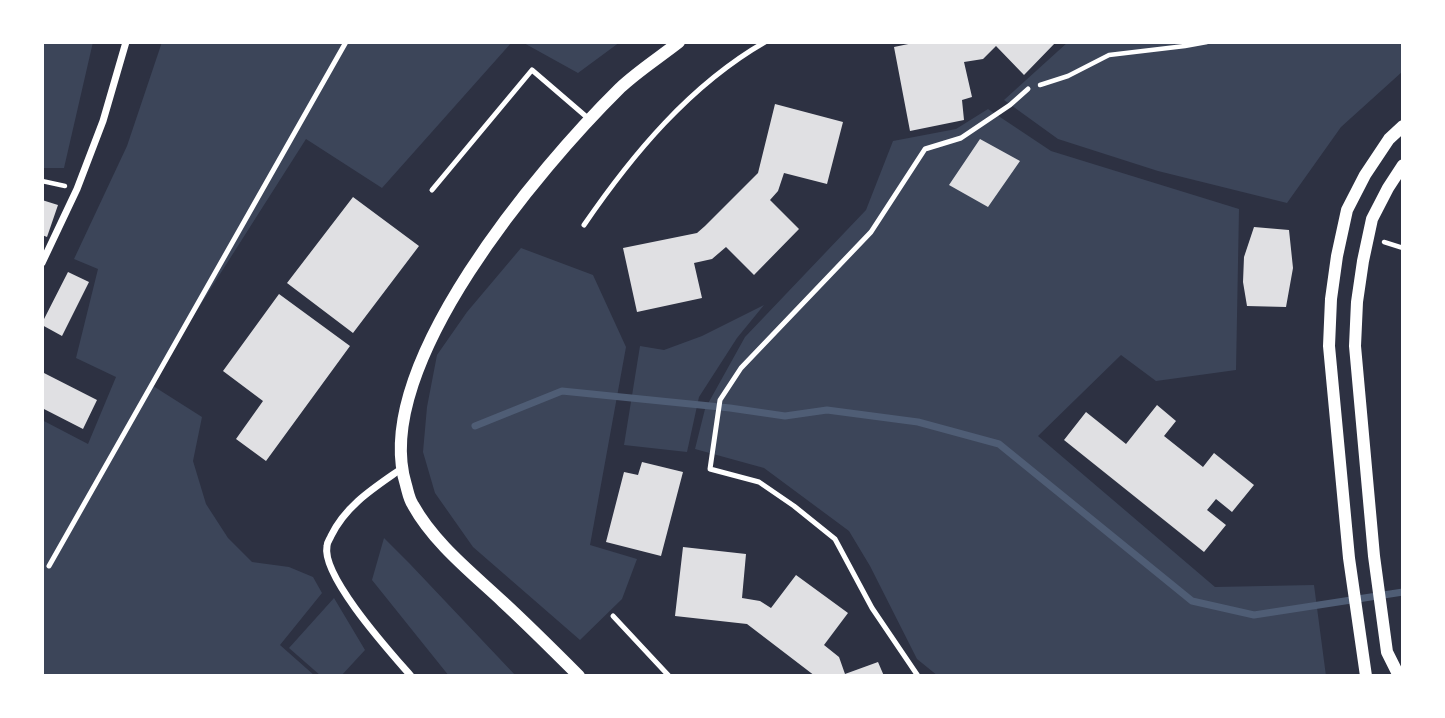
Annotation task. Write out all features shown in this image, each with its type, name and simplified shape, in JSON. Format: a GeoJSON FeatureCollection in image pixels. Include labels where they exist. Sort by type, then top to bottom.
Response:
{"type":"FeatureCollection","features":[{"type":"Feature","properties":{"kind":"street"},"geometry":{"type":"LineString","coordinates":[[42,262],[77,189],[103,121],[126,42]]}},
{"type":"Feature","properties":{"kind":"street"},"geometry":{"type":"LineString","coordinates":[[579,676],[433,534],[411,503],[401,469],[401,431],[411,389],[427,347],[496,232],[550,163],[622,86],[679,42]]}},
{"type":"Feature","properties":{"kind":"street"},"geometry":{"type":"LineString","coordinates":[[1366,676],[1346,532],[1329,346],[1331,299],[1347,210],[1365,175],[1389,139],[1403,126]]}},
{"type":"Feature","properties":{"kind":"street"},"geometry":{"type":"LineString","coordinates":[[1399,676],[1387,652],[1355,346],[1359,288],[1372,219],[1403,165]]}},
{"type":"Feature","properties":{"kind":"street"},"geometry":{"type":"LineString","coordinates":[[401,469],[358,498],[335,527],[326,547],[331,566],[344,593],[411,676]]}},
{"type":"Feature","properties":{"kind":"lane"},"geometry":{"type":"LineString","coordinates":[[50,566],[346,42]]}},
{"type":"Feature","properties":{"kind":"lane"},"geometry":{"type":"LineString","coordinates":[[584,225],[608,190],[677,110],[720,71],[765,42]]}},
{"type":"Feature","properties":{"kind":"lane"},"geometry":{"type":"LineString","coordinates":[[432,190],[532,70],[590,120]]}},
{"type":"Feature","properties":{"kind":"lane"},"geometry":{"type":"LineString","coordinates":[[918,676],[872,608],[835,539],[759,482],[709,469],[720,400],[741,368],[871,232],[925,149],[961,138],[1010,105],[1028,89]]}},
{"type":"Feature","properties":{"kind":"lane"},"geometry":{"type":"LineString","coordinates":[[613,616],[669,676]]}},
{"type":"Feature","properties":{"kind":"path"},"geometry":{"type":"LineString","coordinates":[[1028,89],[1068,76],[1109,55],[1207,42]]}},
{"type":"Feature","properties":{"kind":"path"},"geometry":{"type":"LineString","coordinates":[[42,181],[77,189]]}},
{"type":"Feature","properties":{"kind":"shaded area"},"geometry":{"type":"Polygon","coordinates":[[[42,42],[93,42],[64,168],[42,168],[42,42]]]}},
{"type":"Feature","properties":{"kind":"shaded area"},"geometry":{"type":"Polygon","coordinates":[[[162,42],[512,42],[382,188],[306,139],[150,384],[202,417],[193,461],[206,504],[228,538],[252,562],[289,567],[313,577],[322,593],[280,645],[315,676],[42,676],[42,420],[88,444],[116,377],[76,358],[98,269],[74,259],[127,146],[162,42]]]}},
{"type":"Feature","properties":{"kind":"shaded area"},"geometry":{"type":"Polygon","coordinates":[[[522,42],[620,42],[578,73],[522,42]]]}},
{"type":"Feature","properties":{"kind":"shaded area"},"geometry":{"type":"Polygon","coordinates":[[[1068,42],[1403,42],[1403,71],[1341,127],[1287,203],[1158,171],[1058,139],[1004,100],[1068,42]]]}},
{"type":"Feature","properties":{"kind":"shaded area"},"geometry":{"type":"Polygon","coordinates":[[[988,109],[1051,151],[1239,209],[1236,370],[1156,381],[1121,355],[1038,436],[1215,587],[1314,585],[1326,676],[938,676],[917,659],[870,566],[849,531],[764,468],[695,449],[705,409],[745,337],[866,210],[893,141],[956,129],[988,109]]]}},
{"type":"Feature","properties":{"kind":"shaded area"},"geometry":{"type":"Polygon","coordinates":[[[521,248],[593,275],[626,347],[590,545],[637,559],[622,599],[580,640],[473,547],[435,493],[423,452],[427,407],[437,355],[467,312],[521,248]]]}},
{"type":"Feature","properties":{"kind":"shaded area"},"geometry":{"type":"Polygon","coordinates":[[[764,305],[737,338],[699,397],[687,452],[624,445],[640,346],[664,350],[702,336],[764,305]]]}},
{"type":"Feature","properties":{"kind":"shaded area"},"geometry":{"type":"Polygon","coordinates":[[[384,538],[516,676],[449,676],[372,580],[384,538]]]}},
{"type":"Feature","properties":{"kind":"shaded area"},"geometry":{"type":"Polygon","coordinates":[[[334,598],[365,650],[341,676],[321,676],[289,648],[334,598]]]}},
{"type":"Feature","properties":{"kind":"building"},"geometry":{"type":"Polygon","coordinates":[[[918,42],[1056,42],[1024,75],[996,46],[983,59],[964,62],[972,97],[962,100],[964,120],[910,131],[894,47],[918,42]]]}},
{"type":"Feature","properties":{"kind":"building"},"geometry":{"type":"Polygon","coordinates":[[[775,104],[843,122],[827,184],[784,173],[778,191],[770,200],[799,229],[754,275],[726,247],[712,259],[694,263],[702,298],[637,312],[623,248],[697,233],[705,226],[758,173],[775,104]]]}},
{"type":"Feature","properties":{"kind":"building"},"geometry":{"type":"Polygon","coordinates":[[[980,139],[1020,161],[988,207],[949,185],[980,139]]]}},
{"type":"Feature","properties":{"kind":"building"},"geometry":{"type":"Polygon","coordinates":[[[353,197],[419,246],[353,333],[287,283],[353,197]]]}},
{"type":"Feature","properties":{"kind":"building"},"geometry":{"type":"Polygon","coordinates":[[[42,200],[58,205],[47,237],[42,235],[42,200]]]}},
{"type":"Feature","properties":{"kind":"building"},"geometry":{"type":"Polygon","coordinates":[[[1254,227],[1289,230],[1293,268],[1286,307],[1247,306],[1243,282],[1244,257],[1254,227]]]}},
{"type":"Feature","properties":{"kind":"building"},"geometry":{"type":"Polygon","coordinates":[[[68,272],[89,282],[62,336],[42,323],[68,272]]]}},
{"type":"Feature","properties":{"kind":"building"},"geometry":{"type":"Polygon","coordinates":[[[279,294],[350,346],[266,461],[236,439],[263,401],[223,371],[279,294]]]}},
{"type":"Feature","properties":{"kind":"building"},"geometry":{"type":"Polygon","coordinates":[[[42,372],[97,400],[83,429],[42,408],[42,372]]]}},
{"type":"Feature","properties":{"kind":"building"},"geometry":{"type":"Polygon","coordinates":[[[1157,405],[1176,421],[1164,436],[1203,467],[1214,453],[1254,485],[1232,512],[1216,499],[1207,510],[1226,525],[1204,552],[1064,440],[1086,412],[1126,444],[1157,405]]]}},
{"type":"Feature","properties":{"kind":"building"},"geometry":{"type":"Polygon","coordinates":[[[642,462],[683,472],[661,556],[606,542],[624,472],[638,475],[642,462]]]}},
{"type":"Feature","properties":{"kind":"building"},"geometry":{"type":"Polygon","coordinates":[[[683,547],[746,554],[742,598],[760,601],[771,608],[796,575],[848,613],[824,645],[839,657],[845,674],[878,662],[884,676],[815,676],[747,624],[675,616],[683,547]]]}},
{"type":"Feature","properties":{"kind":"waterway"},"geometry":{"type":"LineString","coordinates":[[475,426],[562,391],[785,416],[827,410],[918,422],[999,444],[1192,601],[1254,615],[1403,592]]}}]}
